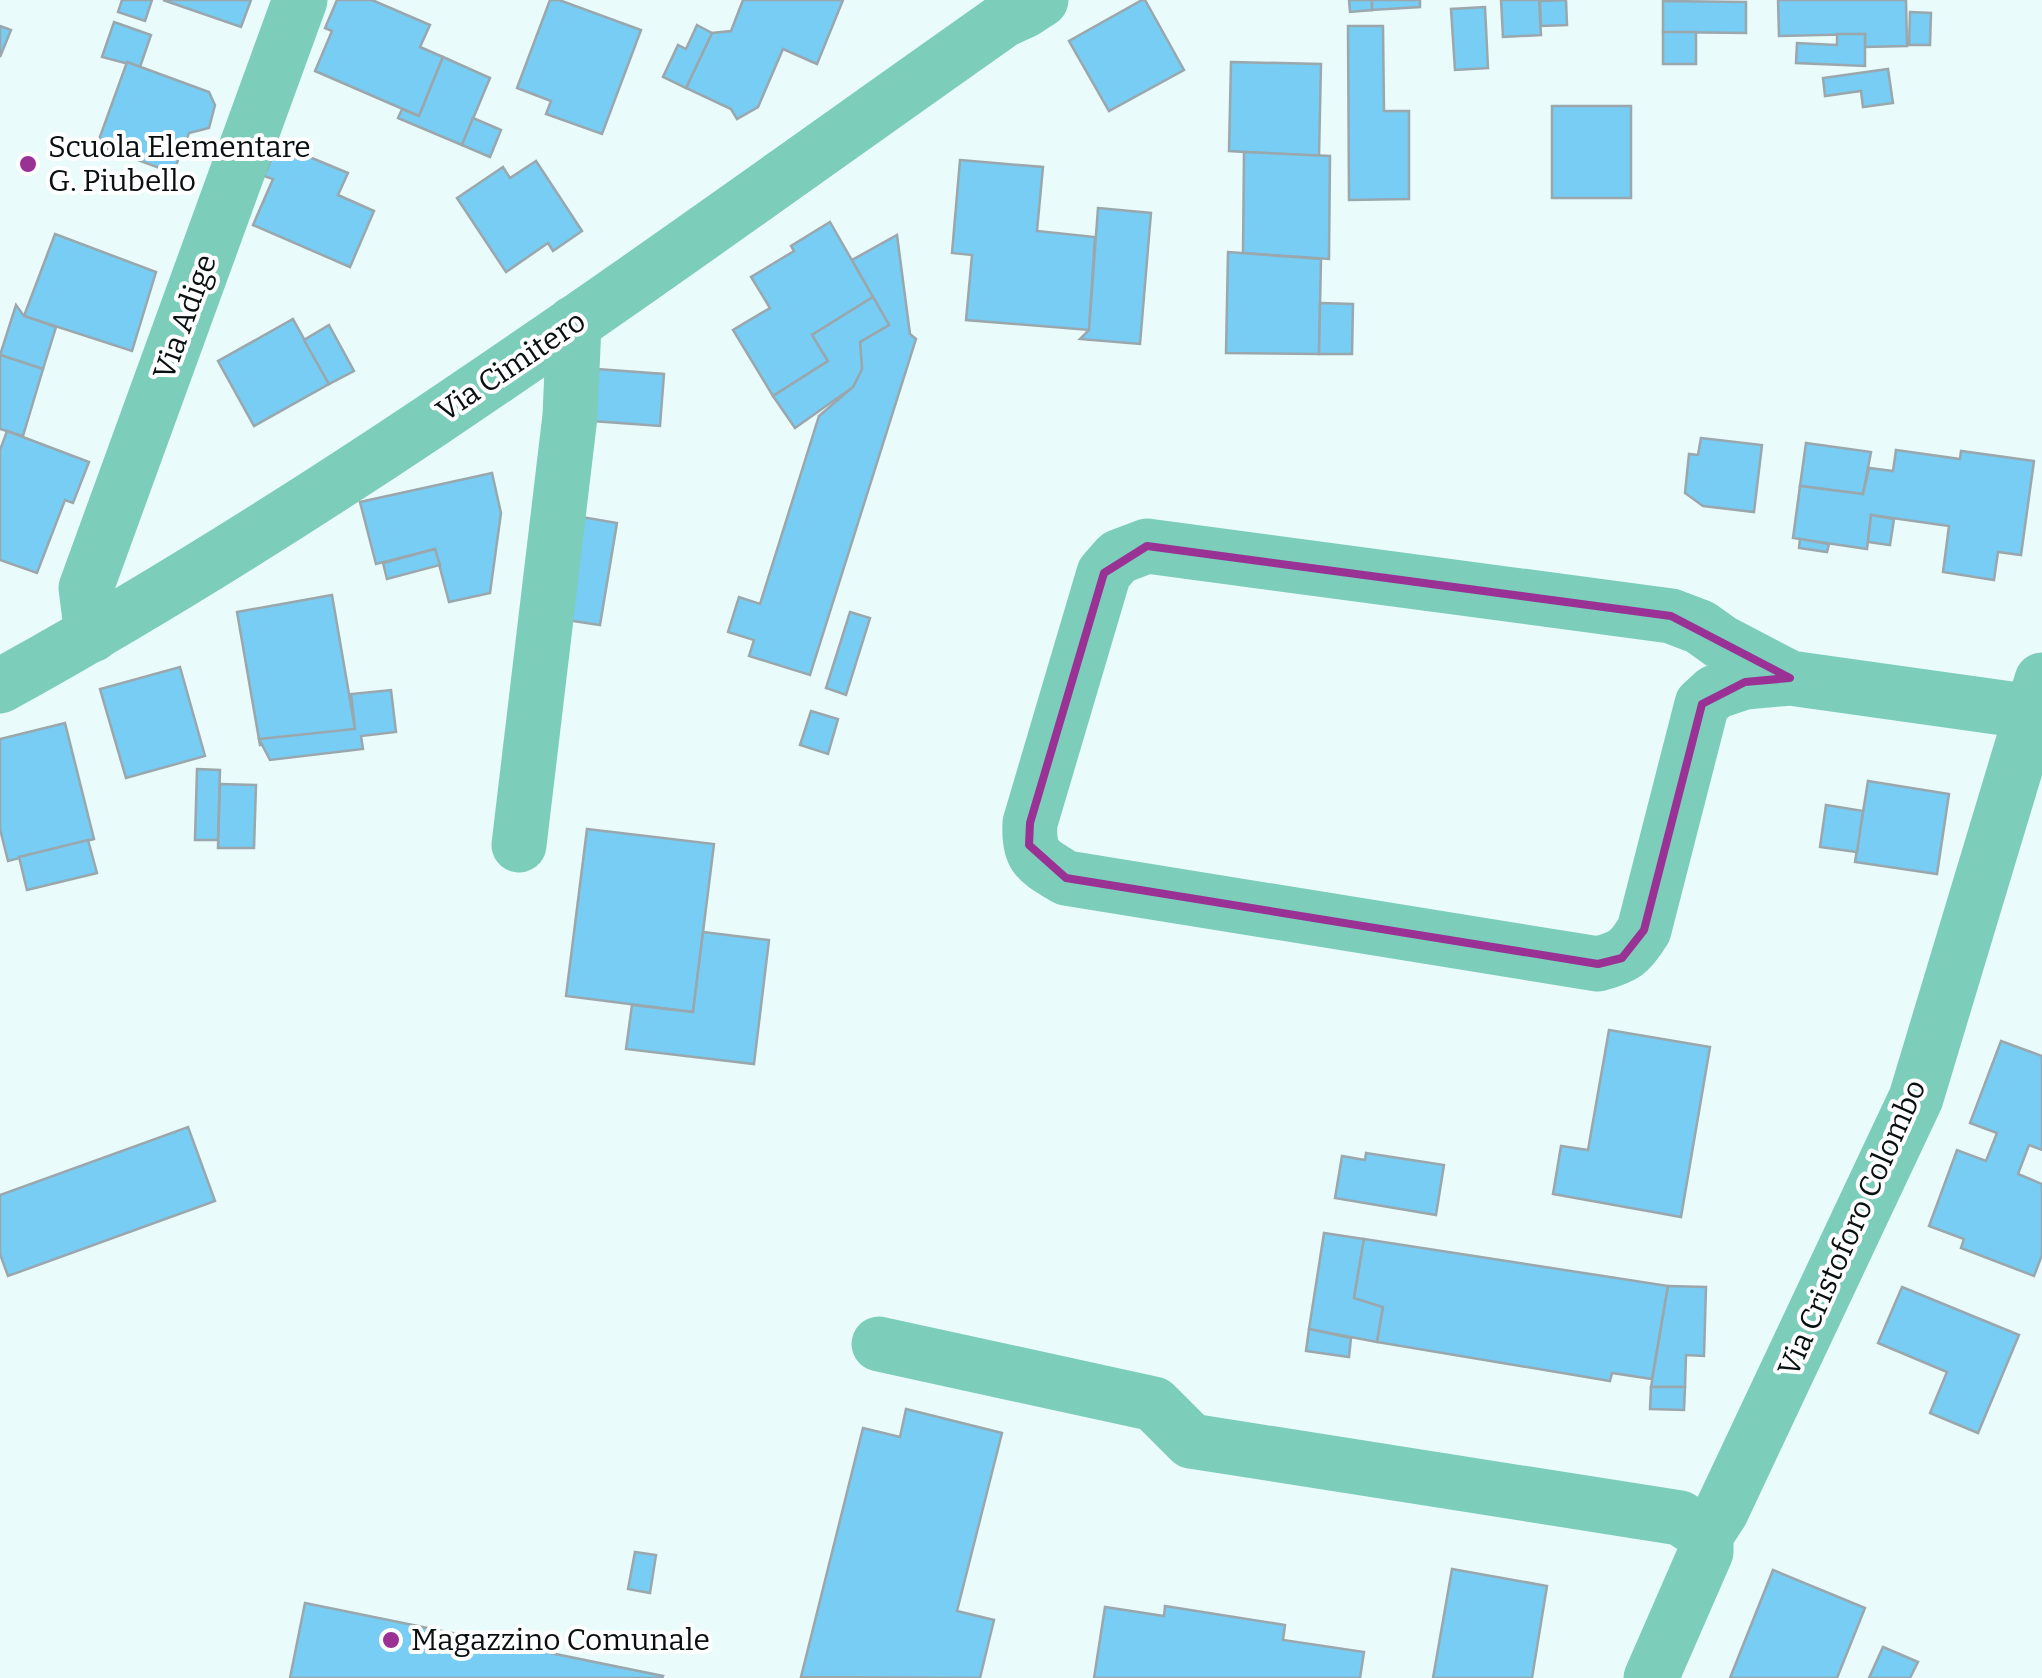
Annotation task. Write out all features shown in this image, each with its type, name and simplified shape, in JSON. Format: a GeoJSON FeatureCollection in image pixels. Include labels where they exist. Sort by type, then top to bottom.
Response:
{"type":"FeatureCollection","features":[{"type":"Feature","properties":{"kind":"street","name":"Via Adige"},"geometry":{"type":"LineString","coordinates":[[92,635],[86,588],[300,0]]}},
{"type":"Feature","properties":{"kind":"street","name":"Via Cimitero"},"geometry":{"type":"LineString","coordinates":[[0,686],[92,635],[342,482],[1020,7]]}},
{"type":"Feature","properties":{"kind":"street"},"geometry":{"type":"LineString","coordinates":[[519,845],[570,416],[574,323]]}},
{"type":"Feature","properties":{"kind":"street"},"geometry":{"type":"LineString","coordinates":[[1700,627],[1707,655],[1702,704],[1644,930],[1622,958],[1598,964],[1066,878],[1040,862],[1029,845],[1030,823],[1104,573],[1118,557],[1147,546],[1671,616],[1700,627],[1790,678]]}},
{"type":"Feature","properties":{"kind":"street"},"geometry":{"type":"LineString","coordinates":[[1702,704],[1715,692],[1745,682],[1790,678],[2037,696]]}},
{"type":"Feature","properties":{"kind":"street","name":"Via Cristoforo Colombo"},"geometry":{"type":"LineString","coordinates":[[1651,1678],[1706,1552],[1706,1535],[1722,1512],[1916,1098],[2037,696]]}},
{"type":"Feature","properties":{"kind":"street"},"geometry":{"type":"LineString","coordinates":[[878,1344],[1154,1404],[1191,1442],[1680,1518],[1706,1535]]}},
{"type":"Feature","properties":{"kind":"highlighted area"},"geometry":{"type":"Polygon","coordinates":[[[1147,546],[1671,616],[1790,678],[1745,682],[1702,704],[1644,930],[1622,958],[1598,964],[1066,878],[1029,845],[1030,823],[1104,573],[1147,546]]]}},
{"type":"Feature","properties":{"kind":"building"},"geometry":{"type":"Polygon","coordinates":[[[122,0],[152,0],[145,21],[118,12],[122,0]]]}},
{"type":"Feature","properties":{"kind":"building"},"geometry":{"type":"Polygon","coordinates":[[[163,0],[251,0],[241,27],[163,0]]]}},
{"type":"Feature","properties":{"kind":"building"},"geometry":{"type":"Polygon","coordinates":[[[337,0],[372,0],[430,25],[420,47],[443,57],[419,116],[315,71],[332,31],[325,28],[337,0]]]}},
{"type":"Feature","properties":{"kind":"building"},"geometry":{"type":"Polygon","coordinates":[[[550,0],[641,30],[602,134],[546,114],[551,101],[517,88],[550,0]]]}},
{"type":"Feature","properties":{"kind":"building"},"geometry":{"type":"Polygon","coordinates":[[[743,0],[843,0],[817,64],[783,49],[758,107],[737,119],[731,109],[686,88],[712,33],[731,31],[743,0]]]}},
{"type":"Feature","properties":{"kind":"building"},"geometry":{"type":"Polygon","coordinates":[[[1142,0],[1184,70],[1109,111],[1069,41],[1142,0]]]}},
{"type":"Feature","properties":{"kind":"building"},"geometry":{"type":"Polygon","coordinates":[[[1349,0],[1372,0],[1372,10],[1350,12],[1349,0]]]}},
{"type":"Feature","properties":{"kind":"building"},"geometry":{"type":"Polygon","coordinates":[[[1372,0],[1420,0],[1420,7],[1372,10],[1372,0]]]}},
{"type":"Feature","properties":{"kind":"building"},"geometry":{"type":"Polygon","coordinates":[[[1501,0],[1539,0],[1541,35],[1503,37],[1501,0]]]}},
{"type":"Feature","properties":{"kind":"building"},"geometry":{"type":"Polygon","coordinates":[[[1566,0],[1567,25],[1541,26],[1540,1],[1566,0]]]}},
{"type":"Feature","properties":{"kind":"building"},"geometry":{"type":"Polygon","coordinates":[[[1778,0],[1906,0],[1907,46],[1865,47],[1865,34],[1779,36],[1778,0]]]}},
{"type":"Feature","properties":{"kind":"building"},"geometry":{"type":"Polygon","coordinates":[[[1663,1],[1746,2],[1746,33],[1663,32],[1663,1]]]}},
{"type":"Feature","properties":{"kind":"building"},"geometry":{"type":"Polygon","coordinates":[[[1485,7],[1488,68],[1455,70],[1451,9],[1485,7]]]}},
{"type":"Feature","properties":{"kind":"building"},"geometry":{"type":"Polygon","coordinates":[[[1910,12],[1931,13],[1930,45],[1909,45],[1910,12]]]}},
{"type":"Feature","properties":{"kind":"building"},"geometry":{"type":"Polygon","coordinates":[[[114,22],[151,35],[140,67],[102,57],[114,22]]]}},
{"type":"Feature","properties":{"kind":"building"},"geometry":{"type":"Polygon","coordinates":[[[697,25],[712,33],[686,88],[663,77],[678,45],[686,49],[697,25]]]}},
{"type":"Feature","properties":{"kind":"building"},"geometry":{"type":"Polygon","coordinates":[[[0,26],[11,30],[0,57],[0,26]]]}},
{"type":"Feature","properties":{"kind":"building"},"geometry":{"type":"Polygon","coordinates":[[[1348,26],[1383,26],[1384,111],[1409,111],[1409,199],[1349,200],[1348,26]]]}},
{"type":"Feature","properties":{"kind":"building"},"geometry":{"type":"Polygon","coordinates":[[[1663,32],[1696,32],[1696,64],[1663,64],[1663,32]]]}},
{"type":"Feature","properties":{"kind":"building"},"geometry":{"type":"Polygon","coordinates":[[[1837,34],[1865,34],[1865,66],[1796,63],[1797,43],[1837,45],[1837,34]]]}},
{"type":"Feature","properties":{"kind":"building"},"geometry":{"type":"Polygon","coordinates":[[[443,57],[490,78],[462,145],[398,118],[402,109],[419,116],[443,57]]]}},
{"type":"Feature","properties":{"kind":"building"},"geometry":{"type":"Polygon","coordinates":[[[127,62],[209,92],[215,105],[209,128],[189,133],[173,173],[97,145],[127,62]]]}},
{"type":"Feature","properties":{"kind":"building"},"geometry":{"type":"Polygon","coordinates":[[[1231,62],[1321,64],[1319,156],[1229,151],[1231,62]]]}},
{"type":"Feature","properties":{"kind":"building"},"geometry":{"type":"Polygon","coordinates":[[[1888,69],[1893,103],[1863,107],[1861,91],[1825,96],[1823,78],[1888,69]]]}},
{"type":"Feature","properties":{"kind":"building"},"geometry":{"type":"Polygon","coordinates":[[[1552,106],[1631,106],[1631,198],[1552,198],[1552,106]]]}},
{"type":"Feature","properties":{"kind":"building"},"geometry":{"type":"Polygon","coordinates":[[[473,118],[501,130],[490,157],[462,145],[473,118]]]}},
{"type":"Feature","properties":{"kind":"building"},"geometry":{"type":"Polygon","coordinates":[[[278,144],[348,173],[338,195],[374,211],[350,267],[253,225],[273,179],[264,176],[278,144]]]}},
{"type":"Feature","properties":{"kind":"building"},"geometry":{"type":"Polygon","coordinates":[[[1244,152],[1330,156],[1329,259],[1243,253],[1244,152]]]}},
{"type":"Feature","properties":{"kind":"building"},"geometry":{"type":"Polygon","coordinates":[[[960,160],[1043,167],[1037,231],[1095,237],[1089,330],[966,320],[972,255],[952,253],[960,160]]]}},
{"type":"Feature","properties":{"kind":"building"},"geometry":{"type":"Polygon","coordinates":[[[536,161],[582,231],[553,251],[548,243],[506,272],[457,198],[503,167],[510,178],[536,161]]]}},
{"type":"Feature","properties":{"kind":"building"},"geometry":{"type":"Polygon","coordinates":[[[1098,208],[1151,213],[1140,344],[1080,339],[1089,330],[1098,208]]]}},
{"type":"Feature","properties":{"kind":"building"},"geometry":{"type":"Polygon","coordinates":[[[830,222],[873,297],[812,335],[828,361],[773,396],[733,330],[770,308],[751,277],[794,251],[791,246],[830,222]]]}},
{"type":"Feature","properties":{"kind":"building"},"geometry":{"type":"Polygon","coordinates":[[[55,234],[156,272],[132,351],[24,316],[55,234]]]}},
{"type":"Feature","properties":{"kind":"building"},"geometry":{"type":"Polygon","coordinates":[[[897,235],[910,334],[916,339],[810,675],[749,656],[754,640],[728,632],[739,597],[760,604],[819,416],[853,387],[862,369],[860,342],[889,325],[852,260],[897,235]]]}},
{"type":"Feature","properties":{"kind":"building"},"geometry":{"type":"Polygon","coordinates":[[[1228,252],[1321,259],[1319,354],[1226,353],[1228,252]]]}},
{"type":"Feature","properties":{"kind":"building"},"geometry":{"type":"Polygon","coordinates":[[[873,297],[889,325],[860,342],[862,369],[853,387],[795,428],[773,396],[828,361],[812,335],[873,297]]]}},
{"type":"Feature","properties":{"kind":"building"},"geometry":{"type":"Polygon","coordinates":[[[1320,303],[1353,304],[1352,354],[1319,354],[1320,303]]]}},
{"type":"Feature","properties":{"kind":"building"},"geometry":{"type":"Polygon","coordinates":[[[16,305],[24,316],[56,327],[43,369],[0,355],[16,305]]]}},
{"type":"Feature","properties":{"kind":"building"},"geometry":{"type":"Polygon","coordinates":[[[293,319],[329,384],[254,426],[218,361],[293,319]]]}},
{"type":"Feature","properties":{"kind":"building"},"geometry":{"type":"Polygon","coordinates":[[[329,325],[354,371],[329,384],[304,340],[329,325]]]}},
{"type":"Feature","properties":{"kind":"building"},"geometry":{"type":"Polygon","coordinates":[[[0,355],[43,369],[23,436],[0,429],[0,355]]]}},
{"type":"Feature","properties":{"kind":"building"},"geometry":{"type":"Polygon","coordinates":[[[583,368],[664,374],[660,426],[579,420],[583,368]]]}},
{"type":"Feature","properties":{"kind":"building"},"geometry":{"type":"Polygon","coordinates":[[[7,431],[89,462],[73,503],[65,500],[37,573],[0,560],[0,450],[7,431]]]}},
{"type":"Feature","properties":{"kind":"building"},"geometry":{"type":"Polygon","coordinates":[[[1701,438],[1762,445],[1754,512],[1703,506],[1685,493],[1689,454],[1698,455],[1701,438]]]}},
{"type":"Feature","properties":{"kind":"building"},"geometry":{"type":"Polygon","coordinates":[[[1806,443],[1871,452],[1863,494],[1800,486],[1806,443]]]}},
{"type":"Feature","properties":{"kind":"building"},"geometry":{"type":"Polygon","coordinates":[[[1896,450],[1960,459],[1961,451],[2034,461],[2021,555],[1998,552],[1994,580],[1943,572],[1949,526],[1871,515],[1867,549],[1793,538],[1800,486],[1863,494],[1869,468],[1893,471],[1896,450]]]}},
{"type":"Feature","properties":{"kind":"building"},"geometry":{"type":"Polygon","coordinates":[[[492,473],[501,513],[490,593],[449,602],[435,549],[376,564],[360,502],[492,473]]]}},
{"type":"Feature","properties":{"kind":"building"},"geometry":{"type":"Polygon","coordinates":[[[570,515],[617,523],[600,625],[553,618],[570,515]]]}},
{"type":"Feature","properties":{"kind":"building"},"geometry":{"type":"Polygon","coordinates":[[[1871,515],[1894,519],[1890,545],[1868,542],[1871,515]]]}},
{"type":"Feature","properties":{"kind":"building"},"geometry":{"type":"Polygon","coordinates":[[[1800,539],[1829,544],[1827,552],[1799,548],[1800,539]]]}},
{"type":"Feature","properties":{"kind":"building"},"geometry":{"type":"Polygon","coordinates":[[[435,549],[440,565],[387,579],[383,563],[435,549]]]}},
{"type":"Feature","properties":{"kind":"building"},"geometry":{"type":"Polygon","coordinates":[[[332,595],[355,729],[260,745],[237,612],[332,595]]]}},
{"type":"Feature","properties":{"kind":"building"},"geometry":{"type":"Polygon","coordinates":[[[850,612],[870,618],[846,695],[826,688],[850,612]]]}},
{"type":"Feature","properties":{"kind":"building"},"geometry":{"type":"Polygon","coordinates":[[[180,667],[205,756],[126,778],[100,689],[180,667]]]}},
{"type":"Feature","properties":{"kind":"building"},"geometry":{"type":"Polygon","coordinates":[[[391,690],[396,732],[361,736],[363,749],[270,760],[259,739],[355,729],[351,694],[391,690]]]}},
{"type":"Feature","properties":{"kind":"building"},"geometry":{"type":"Polygon","coordinates":[[[811,711],[838,719],[828,754],[800,745],[811,711]]]}},
{"type":"Feature","properties":{"kind":"building"},"geometry":{"type":"Polygon","coordinates":[[[65,723],[94,839],[8,861],[0,829],[0,739],[65,723]]]}},
{"type":"Feature","properties":{"kind":"building"},"geometry":{"type":"Polygon","coordinates":[[[197,769],[220,770],[218,840],[195,840],[197,769]]]}},
{"type":"Feature","properties":{"kind":"building"},"geometry":{"type":"Polygon","coordinates":[[[1868,781],[1949,794],[1937,874],[1855,862],[1868,781]]]}},
{"type":"Feature","properties":{"kind":"building"},"geometry":{"type":"Polygon","coordinates":[[[220,784],[256,785],[254,848],[218,848],[220,784]]]}},
{"type":"Feature","properties":{"kind":"building"},"geometry":{"type":"Polygon","coordinates":[[[1826,805],[1863,811],[1857,852],[1820,847],[1826,805]]]}},
{"type":"Feature","properties":{"kind":"building"},"geometry":{"type":"Polygon","coordinates":[[[587,829],[714,844],[693,1012],[566,996],[587,829]]]}},
{"type":"Feature","properties":{"kind":"building"},"geometry":{"type":"Polygon","coordinates":[[[88,840],[97,873],[27,890],[19,857],[88,840]]]}},
{"type":"Feature","properties":{"kind":"building"},"geometry":{"type":"Polygon","coordinates":[[[703,932],[769,940],[754,1064],[626,1049],[632,1005],[693,1012],[703,932]]]}},
{"type":"Feature","properties":{"kind":"building"},"geometry":{"type":"Polygon","coordinates":[[[1609,1030],[1710,1047],[1681,1217],[1553,1194],[1561,1146],[1588,1150],[1609,1030]]]}},
{"type":"Feature","properties":{"kind":"building"},"geometry":{"type":"Polygon","coordinates":[[[2001,1041],[2042,1056],[2042,1150],[2029,1145],[2018,1174],[2042,1184],[2042,1255],[2034,1276],[1961,1248],[1964,1239],[1929,1226],[1957,1150],[1986,1161],[1997,1133],[1970,1123],[2001,1041]]]}},
{"type":"Feature","properties":{"kind":"building"},"geometry":{"type":"Polygon","coordinates":[[[188,1127],[215,1201],[8,1276],[0,1254],[0,1195],[188,1127]]]}},
{"type":"Feature","properties":{"kind":"building"},"geometry":{"type":"Polygon","coordinates":[[[1366,1153],[1444,1165],[1436,1215],[1335,1198],[1342,1156],[1365,1160],[1366,1153]]]}},
{"type":"Feature","properties":{"kind":"building"},"geometry":{"type":"Polygon","coordinates":[[[1324,1233],[1364,1239],[1354,1298],[1383,1307],[1377,1342],[1309,1329],[1324,1233]]]}},
{"type":"Feature","properties":{"kind":"building"},"geometry":{"type":"Polygon","coordinates":[[[1364,1239],[1668,1286],[1652,1379],[1612,1373],[1610,1381],[1377,1342],[1383,1307],[1354,1298],[1364,1239]]]}},
{"type":"Feature","properties":{"kind":"building"},"geometry":{"type":"Polygon","coordinates":[[[1668,1286],[1706,1287],[1704,1356],[1686,1355],[1685,1387],[1651,1387],[1668,1286]]]}},
{"type":"Feature","properties":{"kind":"building"},"geometry":{"type":"Polygon","coordinates":[[[1902,1287],[2019,1335],[1978,1433],[1930,1413],[1947,1372],[1878,1343],[1902,1287]]]}},
{"type":"Feature","properties":{"kind":"building"},"geometry":{"type":"Polygon","coordinates":[[[1309,1329],[1351,1338],[1349,1357],[1306,1351],[1309,1329]]]}},
{"type":"Feature","properties":{"kind":"building"},"geometry":{"type":"Polygon","coordinates":[[[1651,1387],[1685,1387],[1684,1410],[1650,1409],[1651,1387]]]}},
{"type":"Feature","properties":{"kind":"building"},"geometry":{"type":"Polygon","coordinates":[[[906,1409],[1002,1433],[957,1611],[994,1620],[980,1678],[801,1677],[863,1428],[900,1437],[906,1409]]]}},
{"type":"Feature","properties":{"kind":"building"},"geometry":{"type":"Polygon","coordinates":[[[635,1552],[656,1555],[650,1593],[628,1589],[635,1552]]]}},
{"type":"Feature","properties":{"kind":"building"},"geometry":{"type":"Polygon","coordinates":[[[1452,1569],[1547,1586],[1532,1678],[1433,1678],[1452,1569]]]}},
{"type":"Feature","properties":{"kind":"building"},"geometry":{"type":"Polygon","coordinates":[[[1773,1570],[1865,1608],[1837,1678],[1730,1678],[1773,1570]]]}},
{"type":"Feature","properties":{"kind":"building","name":"Magazzino Comunale"},"geometry":{"type":"Polygon","coordinates":[[[305,1603],[663,1676],[290,1678],[305,1603]]]}},
{"type":"Feature","properties":{"kind":"building"},"geometry":{"type":"Polygon","coordinates":[[[1165,1606],[1285,1625],[1283,1640],[1364,1652],[1360,1678],[1094,1678],[1105,1607],[1164,1616],[1165,1606]]]}},
{"type":"Feature","properties":{"kind":"building"},"geometry":{"type":"Polygon","coordinates":[[[1883,1647],[1918,1662],[1910,1678],[1869,1678],[1883,1647]]]}},
{"type":"Feature","properties":{"kind":"place","name":"Scuola Elementare G. Piubello"},"geometry":{"type":"Point","coordinates":[28,164]}},
{"type":"Feature","properties":{"kind":"place","name":"Magazzino Comunale"},"geometry":{"type":"Point","coordinates":[391,1640]}}]}
